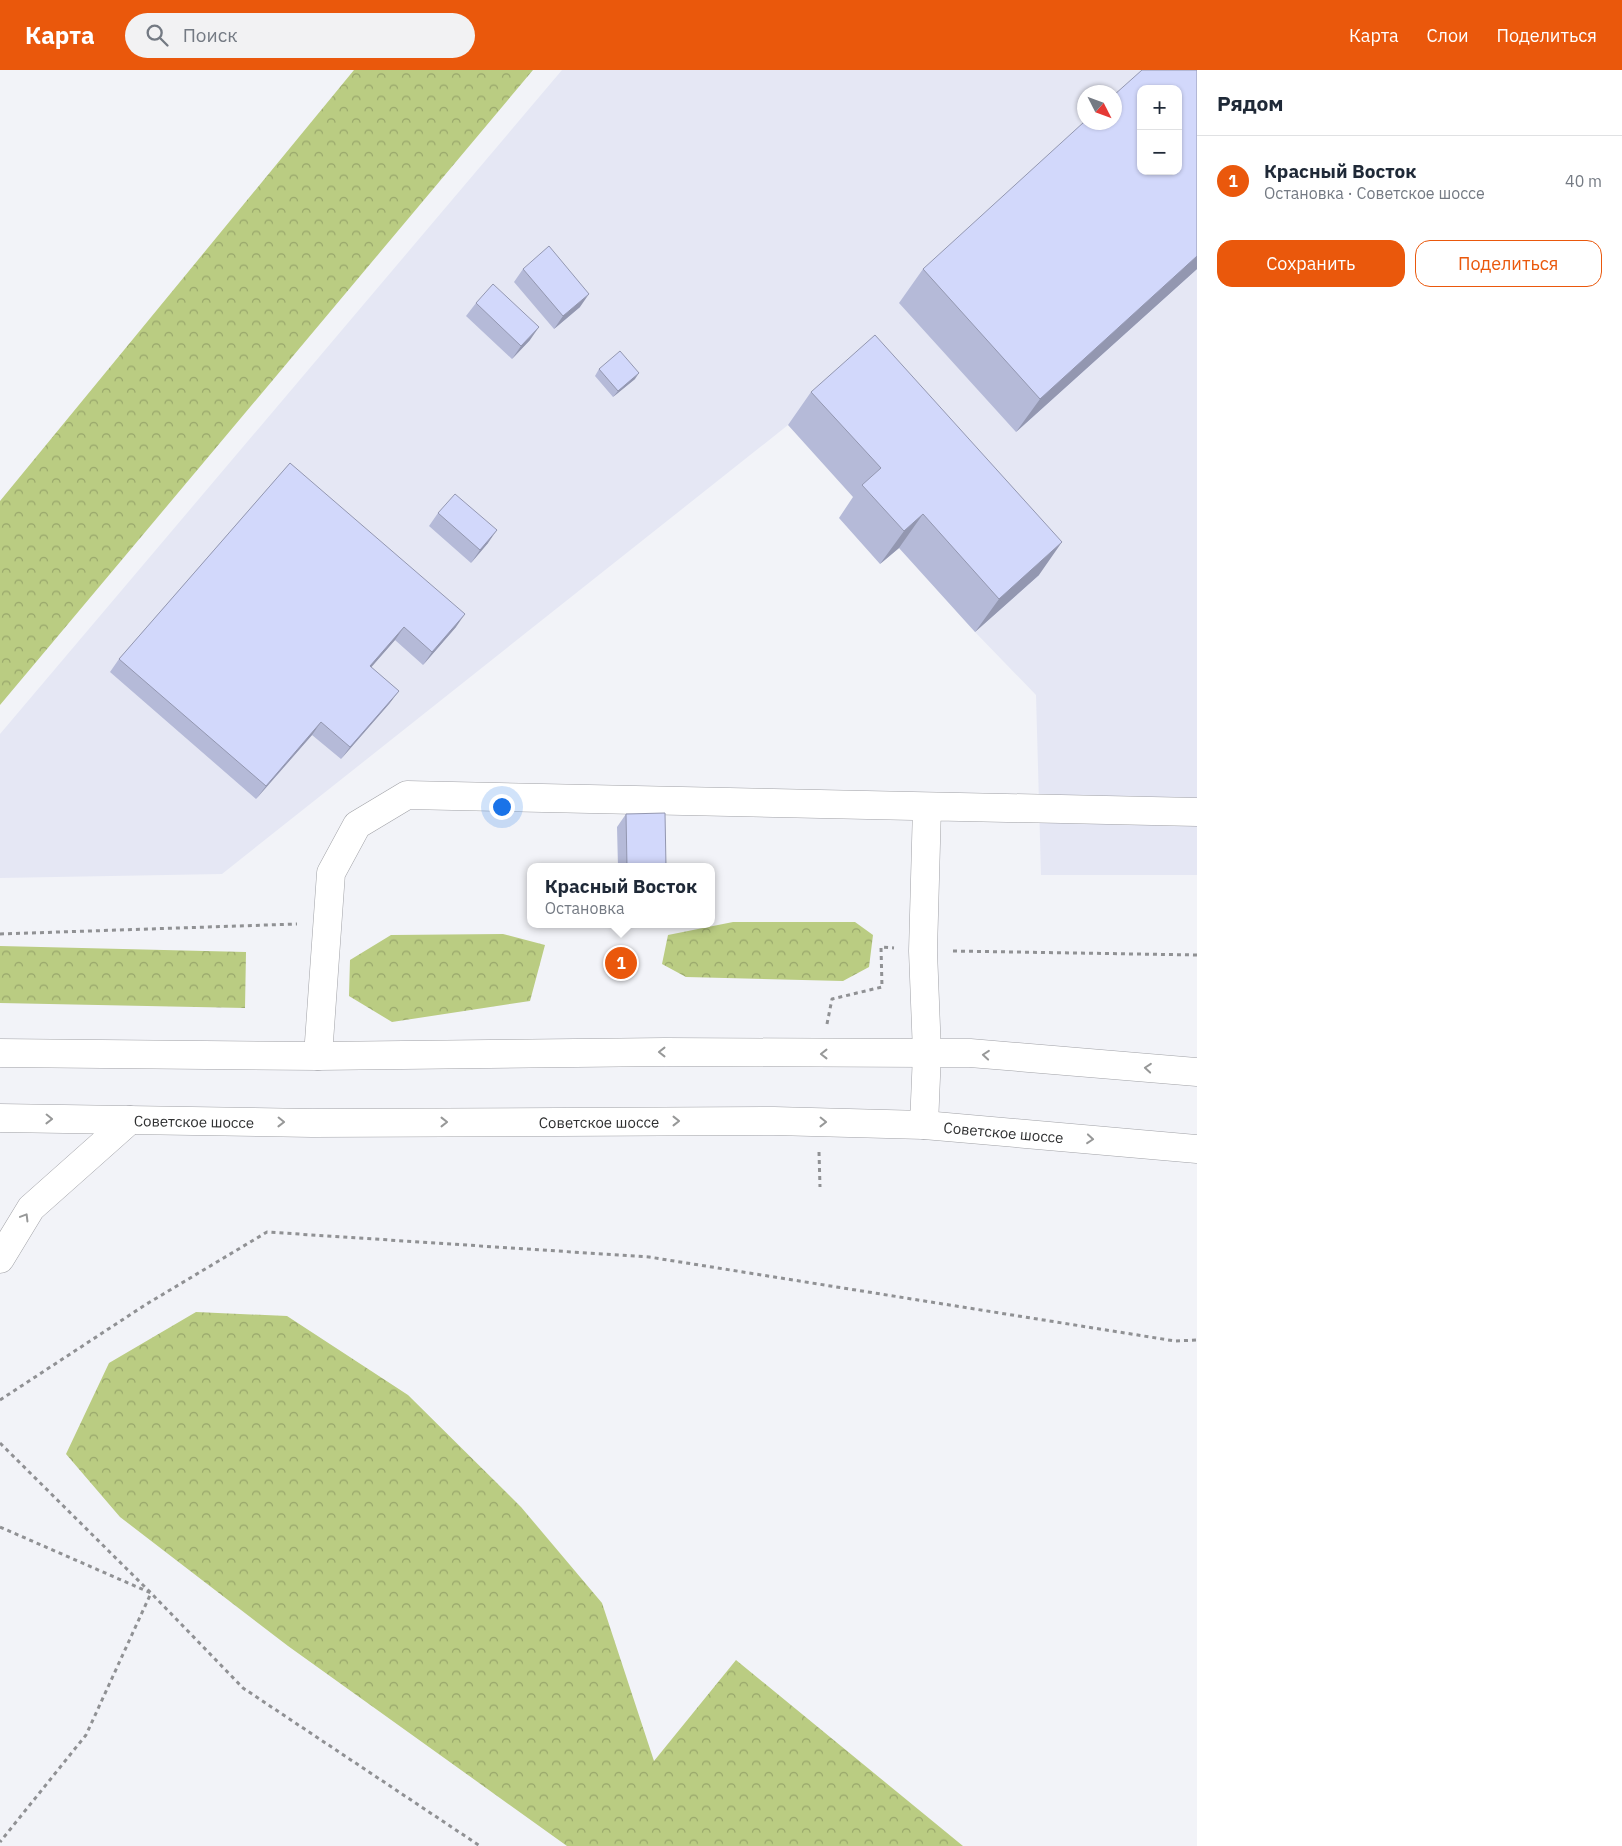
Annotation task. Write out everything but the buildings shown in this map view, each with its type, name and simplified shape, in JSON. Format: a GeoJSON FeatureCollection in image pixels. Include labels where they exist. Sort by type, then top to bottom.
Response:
{"type":"FeatureCollection","features":[{"type":"Feature","properties":{"kind":"main road"},"geometry":{"type":"LineString","coordinates":[[318,1056],[331,873],[357,825],[407,795],[1197,812]]}},
{"type":"Feature","properties":{"kind":"main road"},"geometry":{"type":"LineString","coordinates":[[924,1124],[927,1053],[923,951],[928,807]]}},
{"type":"Feature","properties":{"kind":"main road"},"geometry":{"type":"LineString","coordinates":[[0,1053],[318,1056],[665,1052],[970,1053],[1197,1072]]}},
{"type":"Feature","properties":{"kind":"main road","name":"Советское шоссе"},"geometry":{"type":"LineString","coordinates":[[0,1118],[312,1123],[765,1121],[924,1124],[1197,1149]]}},
{"type":"Feature","properties":{"kind":"main road"},"geometry":{"type":"LineString","coordinates":[[0,1259],[30,1208],[130,1120]]}},
{"type":"Feature","properties":{"kind":"path"},"geometry":{"type":"LineString","coordinates":[[0,934],[328,922]]}},
{"type":"Feature","properties":{"kind":"path"},"geometry":{"type":"LineString","coordinates":[[923,951],[1197,955]]}},
{"type":"Feature","properties":{"kind":"path"},"geometry":{"type":"LineString","coordinates":[[0,1400],[145,1305],[267,1232],[649,1258],[1176,1341],[1197,1340]]}},
{"type":"Feature","properties":{"kind":"path"},"geometry":{"type":"LineString","coordinates":[[0,1444],[151,1593],[243,1688],[480,1846]]}},
{"type":"Feature","properties":{"kind":"path"},"geometry":{"type":"LineString","coordinates":[[0,1528],[151,1593]]}},
{"type":"Feature","properties":{"kind":"path"},"geometry":{"type":"LineString","coordinates":[[0,1842],[86,1735],[151,1593]]}},
{"type":"Feature","properties":{"kind":"shaded area"},"geometry":{"type":"Polygon","coordinates":[[[562,70],[1197,70],[1197,875],[1041,875],[1036,695],[975,632],[851,368],[788,425],[222,874],[0,878],[0,734],[562,70]]]}},
{"type":"Feature","properties":{"kind":"green space"},"geometry":{"type":"Polygon","coordinates":[[[354,70],[533,70],[0,705],[0,501],[354,70]]]}},
{"type":"Feature","properties":{"kind":"green space"},"geometry":{"type":"Polygon","coordinates":[[[733,922],[855,922],[873,935],[869,967],[843,981],[686,977],[662,964],[668,935],[703,928],[715,928],[715,926],[733,922]]]}},
{"type":"Feature","properties":{"kind":"green space"},"geometry":{"type":"Polygon","coordinates":[[[503,934],[545,945],[530,1001],[392,1022],[349,996],[350,960],[391,935],[503,934]]]}},
{"type":"Feature","properties":{"kind":"green space"},"geometry":{"type":"Polygon","coordinates":[[[0,946],[246,952],[245,1008],[0,1003],[0,946]]]}},
{"type":"Feature","properties":{"kind":"green space"},"geometry":{"type":"Polygon","coordinates":[[[196,1312],[287,1316],[408,1395],[521,1507],[602,1603],[654,1761],[736,1660],[963,1846],[567,1846],[288,1646],[120,1517],[66,1454],[109,1363],[196,1312]]]}},
{"type":"Feature","properties":{"kind":"place","name":"Красный Восток"},"geometry":{"type":"Point","coordinates":[621,963]}}]}
